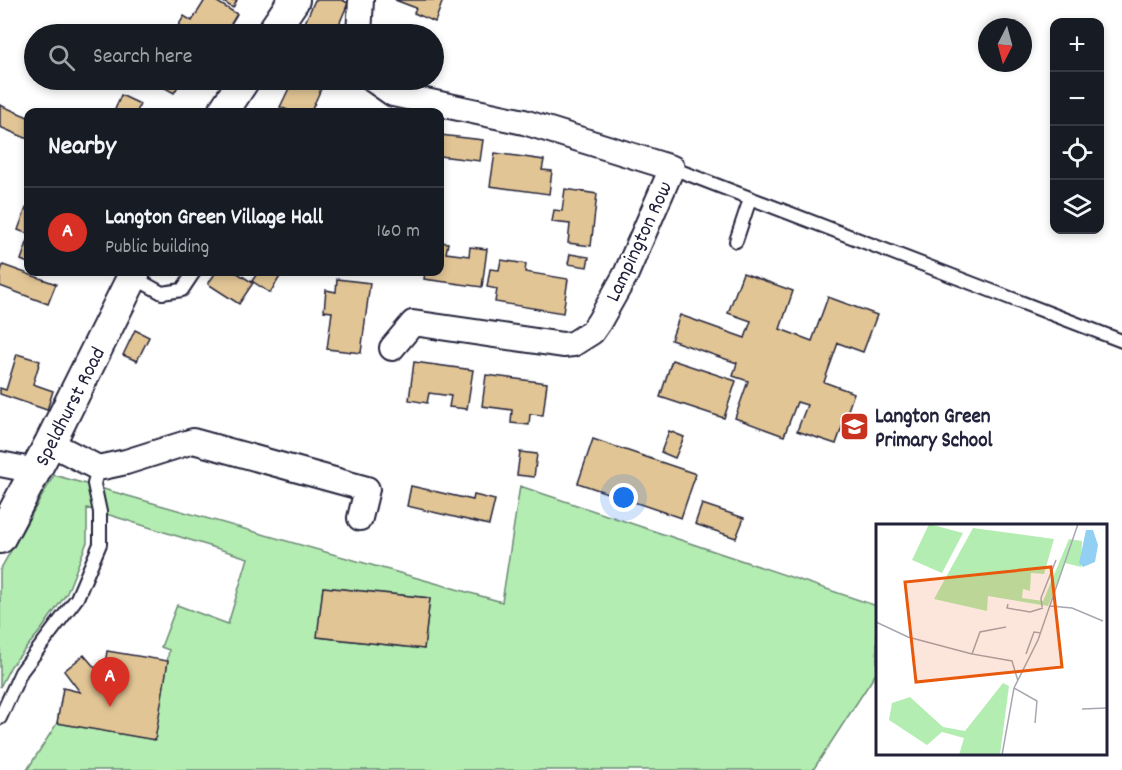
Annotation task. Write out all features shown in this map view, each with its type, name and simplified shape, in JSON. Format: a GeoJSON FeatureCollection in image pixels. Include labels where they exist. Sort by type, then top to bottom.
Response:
{"type":"FeatureCollection","features":[{"type":"Feature","properties":{"kind":"street"},"geometry":{"type":"LineString","coordinates":[[278,24],[294,0]]}},
{"type":"Feature","properties":{"kind":"street"},"geometry":{"type":"LineString","coordinates":[[360,24],[361,0]]}},
{"type":"Feature","properties":{"kind":"street"},"geometry":{"type":"LineString","coordinates":[[226,108],[237,90]]}},
{"type":"Feature","properties":{"kind":"street","name":"Lampington Row"},"geometry":{"type":"LineString","coordinates":[[387,90],[393,94],[524,122],[672,168],[626,274],[596,327],[582,339],[573,344],[563,345],[413,323],[392,348]]}},
{"type":"Feature","properties":{"kind":"street","name":"Speldhurst Road"},"geometry":{"type":"LineString","coordinates":[[0,538],[133,276]]}},
{"type":"Feature","properties":{"kind":"street"},"geometry":{"type":"LineString","coordinates":[[50,443],[98,468],[126,462],[193,441],[367,489],[360,518]]}},
{"type":"Feature","properties":{"kind":"street"},"geometry":{"type":"LineString","coordinates":[[0,464],[36,471]]}},
{"type":"Feature","properties":{"kind":"lane"},"geometry":{"type":"LineString","coordinates":[[672,168],[1122,341]]}},
{"type":"Feature","properties":{"kind":"lane"},"geometry":{"type":"LineString","coordinates":[[736,241],[750,199]]}},
{"type":"Feature","properties":{"kind":"lane"},"geometry":{"type":"LineString","coordinates":[[137,276],[162,293],[182,290],[191,276]]}},
{"type":"Feature","properties":{"kind":"lane"},"geometry":{"type":"LineString","coordinates":[[0,718],[21,672],[77,598],[100,544],[100,512],[94,484],[98,468]]}},
{"type":"Feature","properties":{"kind":"green space"},"geometry":{"type":"Polygon","coordinates":[[[54,475],[502,602],[520,486],[876,606],[876,674],[813,770],[27,770],[57,723],[155,740],[169,650],[161,647],[177,605],[228,624],[248,558],[87,508],[87,542],[67,593],[41,630],[11,666],[0,687],[0,570],[54,475]],[[323,587],[318,637],[424,649],[430,598],[323,587]]]}},
{"type":"Feature","properties":{"kind":"building"},"geometry":{"type":"Polygon","coordinates":[[[205,0],[214,0],[237,14],[231,24],[179,24],[184,16],[192,21],[205,0]]]}},
{"type":"Feature","properties":{"kind":"building"},"geometry":{"type":"Polygon","coordinates":[[[220,0],[237,0],[233,8],[220,0]]]}},
{"type":"Feature","properties":{"kind":"building"},"geometry":{"type":"Polygon","coordinates":[[[315,0],[342,0],[348,3],[339,24],[304,24],[315,0]]]}},
{"type":"Feature","properties":{"kind":"building"},"geometry":{"type":"Polygon","coordinates":[[[395,0],[443,0],[435,22],[414,13],[416,8],[395,0]]]}},
{"type":"Feature","properties":{"kind":"building"},"geometry":{"type":"Polygon","coordinates":[[[288,90],[321,90],[312,108],[280,107],[288,90]]]}},
{"type":"Feature","properties":{"kind":"building"},"geometry":{"type":"Polygon","coordinates":[[[121,95],[140,104],[138,108],[116,108],[121,95]]]}},
{"type":"Feature","properties":{"kind":"building"},"geometry":{"type":"Polygon","coordinates":[[[0,105],[24,115],[24,137],[0,127],[0,105]]]}},
{"type":"Feature","properties":{"kind":"building"},"geometry":{"type":"Polygon","coordinates":[[[444,135],[483,140],[480,161],[444,156],[444,135]]]}},
{"type":"Feature","properties":{"kind":"building"},"geometry":{"type":"Polygon","coordinates":[[[495,153],[544,160],[542,170],[552,171],[549,194],[490,186],[495,153]]]}},
{"type":"Feature","properties":{"kind":"building"},"geometry":{"type":"Polygon","coordinates":[[[565,189],[597,194],[591,246],[568,243],[570,224],[552,222],[554,210],[562,211],[565,189]]]}},
{"type":"Feature","properties":{"kind":"building"},"geometry":{"type":"Polygon","coordinates":[[[24,214],[24,232],[18,230],[24,214]]]}},
{"type":"Feature","properties":{"kind":"building"},"geometry":{"type":"Polygon","coordinates":[[[444,242],[448,243],[446,253],[469,256],[470,247],[487,249],[482,287],[424,279],[424,276],[444,276],[444,242]]]}},
{"type":"Feature","properties":{"kind":"building"},"geometry":{"type":"Polygon","coordinates":[[[570,254],[589,257],[587,267],[568,264],[570,254]]]}},
{"type":"Feature","properties":{"kind":"building"},"geometry":{"type":"Polygon","coordinates":[[[501,260],[526,264],[525,272],[568,279],[563,313],[495,302],[497,289],[487,287],[490,269],[499,270],[501,260]]]}},
{"type":"Feature","properties":{"kind":"building"},"geometry":{"type":"Polygon","coordinates":[[[3,265],[24,273],[24,276],[34,276],[56,284],[48,304],[0,286],[3,265]]]}},
{"type":"Feature","properties":{"kind":"building"},"geometry":{"type":"Polygon","coordinates":[[[743,273],[793,291],[780,329],[812,341],[828,297],[877,315],[863,352],[838,343],[824,382],[854,393],[836,444],[797,431],[807,405],[797,402],[784,436],[735,418],[748,381],[733,376],[737,363],[671,340],[680,315],[745,338],[751,321],[728,313],[743,273]]]}},
{"type":"Feature","properties":{"kind":"building"},"geometry":{"type":"Polygon","coordinates":[[[213,276],[242,276],[253,283],[239,304],[208,284],[213,276]]]}},
{"type":"Feature","properties":{"kind":"building"},"geometry":{"type":"Polygon","coordinates":[[[255,276],[280,276],[270,293],[252,281],[255,276]]]}},
{"type":"Feature","properties":{"kind":"building"},"geometry":{"type":"Polygon","coordinates":[[[337,279],[370,283],[361,353],[327,349],[332,312],[324,311],[326,290],[336,292],[337,279]]]}},
{"type":"Feature","properties":{"kind":"building"},"geometry":{"type":"Polygon","coordinates":[[[135,330],[149,337],[137,361],[123,355],[135,330]]]}},
{"type":"Feature","properties":{"kind":"building"},"geometry":{"type":"Polygon","coordinates":[[[17,354],[40,361],[33,384],[53,391],[47,410],[0,394],[0,388],[6,390],[17,354]]]}},
{"type":"Feature","properties":{"kind":"building"},"geometry":{"type":"Polygon","coordinates":[[[672,360],[736,381],[724,418],[660,397],[672,360]]]}},
{"type":"Feature","properties":{"kind":"building"},"geometry":{"type":"Polygon","coordinates":[[[414,362],[473,370],[467,409],[449,407],[451,396],[429,393],[427,403],[409,400],[414,362]]]}},
{"type":"Feature","properties":{"kind":"building"},"geometry":{"type":"Polygon","coordinates":[[[486,375],[547,383],[543,415],[530,414],[529,425],[511,423],[512,410],[482,406],[486,375]]]}},
{"type":"Feature","properties":{"kind":"building"},"geometry":{"type":"Polygon","coordinates":[[[669,431],[684,437],[675,458],[661,452],[669,431]]]}},
{"type":"Feature","properties":{"kind":"building"},"geometry":{"type":"Polygon","coordinates":[[[593,439],[696,474],[681,518],[578,483],[593,439]]]}},
{"type":"Feature","properties":{"kind":"building"},"geometry":{"type":"Polygon","coordinates":[[[520,452],[537,454],[534,477],[517,475],[520,452]]]}},
{"type":"Feature","properties":{"kind":"building"},"geometry":{"type":"Polygon","coordinates":[[[411,486],[473,500],[474,495],[495,500],[489,525],[407,506],[411,486]]]}},
{"type":"Feature","properties":{"kind":"building"},"geometry":{"type":"Polygon","coordinates":[[[702,504],[744,518],[736,538],[695,524],[702,504]]]}},
{"type":"Feature","properties":{"kind":"building"},"geometry":{"type":"Polygon","coordinates":[[[323,587],[430,598],[424,649],[317,637],[323,587]]]}},
{"type":"Feature","properties":{"kind":"building"},"geometry":{"type":"Polygon","coordinates":[[[107,651],[168,661],[155,740],[57,723],[63,688],[80,692],[64,671],[84,655],[103,677],[107,651]]]}},
{"type":"Feature","properties":{"kind":"place","name":"Langton Green Primary School"},"geometry":{"type":"Point","coordinates":[854,427]}},
{"type":"Feature","properties":{"kind":"place","name":"Langton Green Village Hall"},"geometry":{"type":"Point","coordinates":[110,707]}}]}
